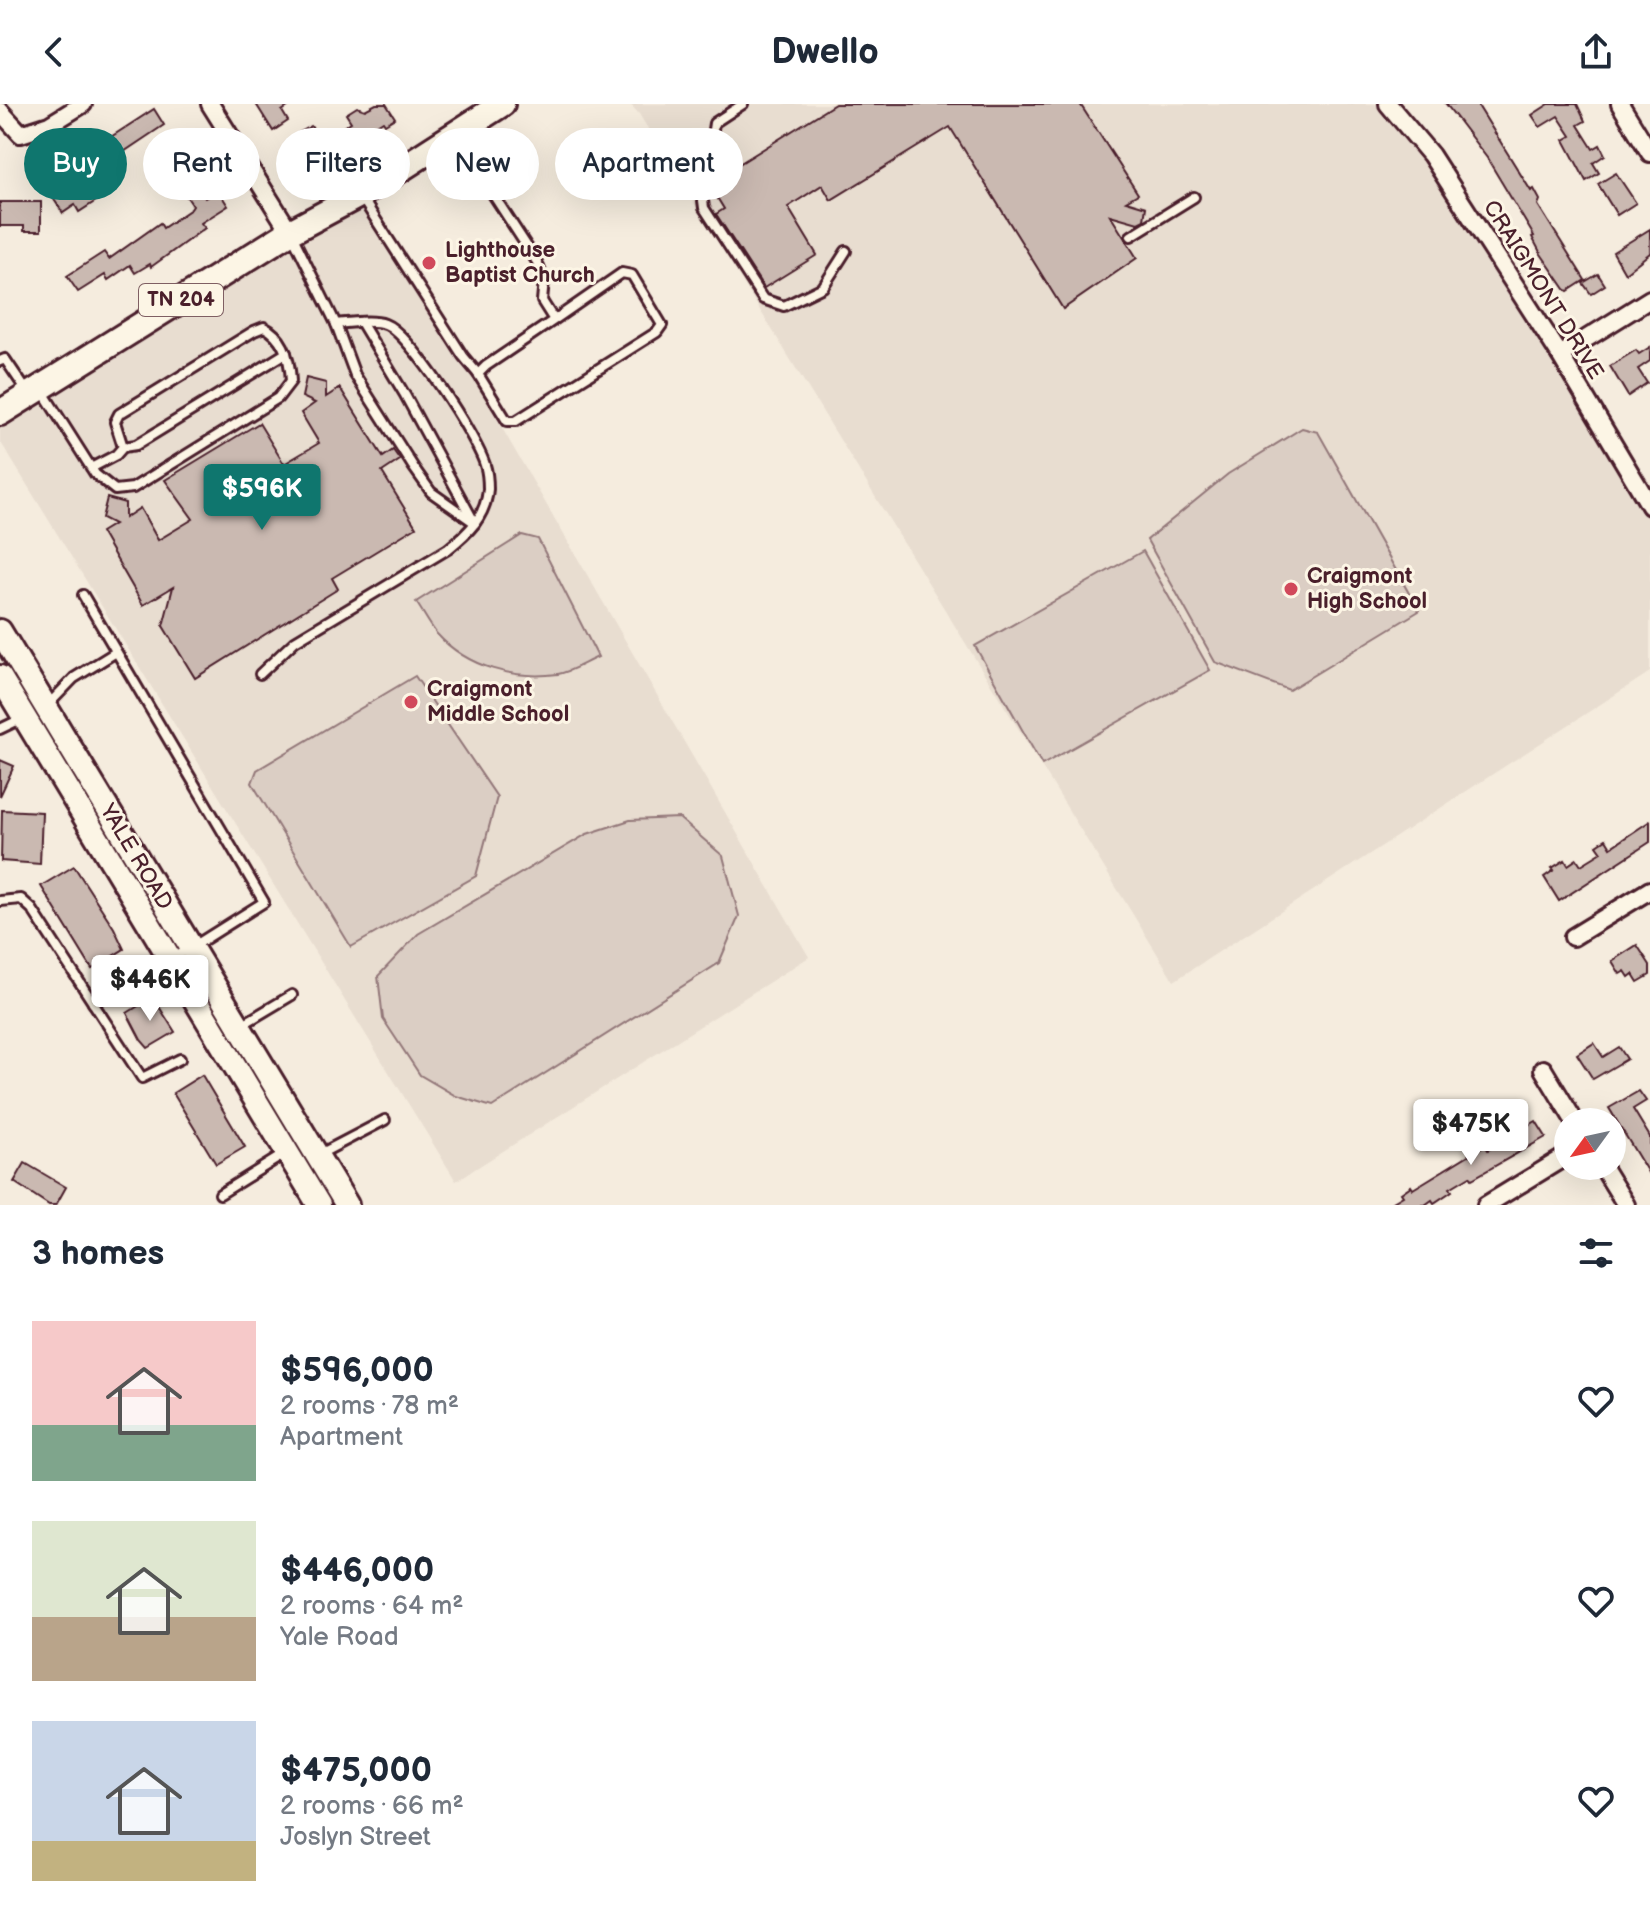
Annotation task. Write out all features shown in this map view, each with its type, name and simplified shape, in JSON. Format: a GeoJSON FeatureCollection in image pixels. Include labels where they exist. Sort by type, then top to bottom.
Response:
{"type":"FeatureCollection","features":[{"type":"Feature","properties":{"kind":"main road","name":"TN 204"},"geometry":{"type":"LineString","coordinates":[[465,128],[502,104]]}},
{"type":"Feature","properties":{"kind":"main road","name":"TN 204"},"geometry":{"type":"LineString","coordinates":[[0,413],[290,232],[351,200]]}},
{"type":"Feature","properties":{"kind":"main road","name":"YALE ROAD"},"geometry":{"type":"LineString","coordinates":[[0,631],[347,1205]]}},
{"type":"Feature","properties":{"kind":"main road","name":"YALE ROAD"},"geometry":{"type":"LineString","coordinates":[[0,677],[319,1205]]}},
{"type":"Feature","properties":{"kind":"street"},"geometry":{"type":"LineString","coordinates":[[0,111],[21,134],[49,125],[83,104]]}},
{"type":"Feature","properties":{"kind":"street"},"geometry":{"type":"LineString","coordinates":[[210,104],[290,232]]}},
{"type":"Feature","properties":{"kind":"street","name":"CRAIGMONT DRIVE"},"geometry":{"type":"LineString","coordinates":[[1388,104],[1431,155],[1560,355],[1650,506]]}},
{"type":"Feature","properties":{"kind":"street"},"geometry":{"type":"LineString","coordinates":[[1620,104],[1650,153]]}},
{"type":"Feature","properties":{"kind":"street"},"geometry":{"type":"LineString","coordinates":[[1560,355],[1650,299]]}},
{"type":"Feature","properties":{"kind":"street"},"geometry":{"type":"LineString","coordinates":[[1573,937],[1649,893]]}},
{"type":"Feature","properties":{"kind":"street"},"geometry":{"type":"LineString","coordinates":[[1543,1069],[1567,1108]]}},
{"type":"Feature","properties":{"kind":"street"},"geometry":{"type":"LineString","coordinates":[[1486,1205],[1554,1164]]}},
{"type":"Feature","properties":{"kind":"street"},"geometry":{"type":"LineString","coordinates":[[1611,1180],[1626,1205]]}},
{"type":"Feature","properties":{"kind":"lane"},"geometry":{"type":"LineString","coordinates":[[743,104],[714,123],[710,149],[700,178],[704,208],[763,299],[784,306],[823,287],[846,251]]}},
{"type":"Feature","properties":{"kind":"lane"},"geometry":{"type":"LineString","coordinates":[[1131,236],[1194,197]]}},
{"type":"Feature","properties":{"kind":"lane"},"geometry":{"type":"LineString","coordinates":[[363,200],[507,421],[516,421],[657,332],[662,325],[632,275],[622,273],[478,374]]}},
{"type":"Feature","properties":{"kind":"lane"},"geometry":{"type":"LineString","coordinates":[[496,200],[537,262],[544,280],[542,301],[554,320]]}},
{"type":"Feature","properties":{"kind":"lane"},"geometry":{"type":"LineString","coordinates":[[290,232],[336,324],[355,375],[414,468],[431,492],[475,523]]}},
{"type":"Feature","properties":{"kind":"lane"},"geometry":{"type":"LineString","coordinates":[[361,322],[475,523]]}},
{"type":"Feature","properties":{"kind":"lane"},"geometry":{"type":"LineString","coordinates":[[260,674],[295,641],[437,556],[470,532],[484,508],[488,489],[485,465],[444,392],[398,334],[385,324],[336,324]]}},
{"type":"Feature","properties":{"kind":"lane"},"geometry":{"type":"LineString","coordinates":[[0,361],[5,359],[35,392],[91,468],[115,490],[133,488],[278,398],[291,381],[286,353],[270,330],[264,327],[254,331],[119,414],[115,422],[123,447]]}},
{"type":"Feature","properties":{"kind":"lane"},"geometry":{"type":"LineString","coordinates":[[91,468],[116,455],[123,447],[136,445],[286,353]]}},
{"type":"Feature","properties":{"kind":"lane"},"geometry":{"type":"LineString","coordinates":[[83,595],[264,902],[191,948],[93,1003]]}},
{"type":"Feature","properties":{"kind":"lane"},"geometry":{"type":"LineString","coordinates":[[0,729],[45,708],[74,678],[116,652]]}},
{"type":"Feature","properties":{"kind":"lane"},"geometry":{"type":"LineString","coordinates":[[0,901],[21,899],[32,909],[142,1078],[180,1059]]}},
{"type":"Feature","properties":{"kind":"lane"},"geometry":{"type":"LineString","coordinates":[[239,1027],[292,995]]}},
{"type":"Feature","properties":{"kind":"lane"},"geometry":{"type":"LineString","coordinates":[[317,1155],[385,1120]]}},
{"type":"Feature","properties":{"kind":"lane"},"geometry":{"type":"LineString","coordinates":[[220,1194],[287,1152]]}},
{"type":"Feature","properties":{"kind":"shaded area","name":"Craigmont High School"},"geometry":{"type":"Polygon","coordinates":[[[630,104],[1388,104],[1431,155],[1650,506],[1650,672],[1174,981],[692,200],[743,200],[743,128],[648,128],[630,104]]]}},
{"type":"Feature","properties":{"kind":"shaded area","name":"Craigmont Middle School"},"geometry":{"type":"Polygon","coordinates":[[[352,200],[370,200],[809,957],[456,1181],[0,441],[0,413],[352,200]]]}},
{"type":"Feature","properties":{"kind":"shaded area"},"geometry":{"type":"Polygon","coordinates":[[[1302,428],[1318,432],[1419,611],[1289,690],[1215,662],[1147,540],[1228,474],[1302,428]]]}},
{"type":"Feature","properties":{"kind":"shaded area"},"geometry":{"type":"Polygon","coordinates":[[[522,535],[538,539],[598,657],[563,673],[525,675],[477,663],[437,634],[416,602],[522,535]]]}},
{"type":"Feature","properties":{"kind":"shaded area"},"geometry":{"type":"Polygon","coordinates":[[[1143,551],[1210,670],[1042,765],[975,646],[1143,551]]]}},
{"type":"Feature","properties":{"kind":"shaded area"},"geometry":{"type":"Polygon","coordinates":[[[415,676],[497,797],[476,876],[351,947],[252,783],[257,770],[415,676]]]}},
{"type":"Feature","properties":{"kind":"shaded area"},"geometry":{"type":"Polygon","coordinates":[[[679,818],[723,856],[739,916],[719,963],[492,1107],[456,1096],[420,1075],[383,1019],[378,976],[418,934],[587,834],[630,820],[679,818]]]}},
{"type":"Feature","properties":{"kind":"building"},"geometry":{"type":"Polygon","coordinates":[[[256,104],[292,104],[282,111],[288,121],[273,131],[256,104]]]}},
{"type":"Feature","properties":{"kind":"building"},"geometry":{"type":"Polygon","coordinates":[[[376,104],[386,104],[395,118],[372,128],[342,128],[351,122],[346,114],[357,107],[365,110],[376,104]]]}},
{"type":"Feature","properties":{"kind":"building"},"geometry":{"type":"Polygon","coordinates":[[[835,104],[1080,104],[1138,194],[1126,201],[1146,207],[1144,220],[1138,223],[1110,215],[1137,258],[1063,309],[950,127],[831,200],[822,185],[788,207],[817,255],[764,288],[716,214],[724,209],[719,200],[743,200],[743,162],[835,104]]]}},
{"type":"Feature","properties":{"kind":"building"},"geometry":{"type":"Polygon","coordinates":[[[1446,104],[1477,104],[1531,191],[1534,189],[1540,200],[1538,205],[1585,280],[1568,291],[1565,289],[1541,254],[1534,236],[1487,158],[1446,104]]]}},
{"type":"Feature","properties":{"kind":"building"},"geometry":{"type":"Polygon","coordinates":[[[1549,104],[1577,104],[1585,121],[1578,125],[1593,149],[1600,145],[1605,155],[1593,163],[1599,173],[1586,181],[1564,140],[1571,136],[1558,116],[1540,127],[1532,115],[1549,104]]]}},
{"type":"Feature","properties":{"kind":"building"},"geometry":{"type":"Polygon","coordinates":[[[154,109],[164,125],[143,128],[143,139],[127,150],[125,128],[154,109]]]}},
{"type":"Feature","properties":{"kind":"building"},"geometry":{"type":"Polygon","coordinates":[[[1616,173],[1636,203],[1617,215],[1598,184],[1616,173]]]}},
{"type":"Feature","properties":{"kind":"building"},"geometry":{"type":"Polygon","coordinates":[[[54,200],[97,200],[79,212],[75,205],[63,213],[54,200]]]}},
{"type":"Feature","properties":{"kind":"building"},"geometry":{"type":"Polygon","coordinates":[[[189,200],[224,200],[228,206],[201,223],[205,228],[151,267],[150,264],[135,273],[130,265],[108,280],[105,275],[78,292],[67,276],[104,252],[109,259],[160,223],[163,228],[193,206],[189,200]]]}},
{"type":"Feature","properties":{"kind":"building"},"geometry":{"type":"Polygon","coordinates":[[[0,202],[41,202],[41,231],[24,231],[24,226],[0,226],[0,202]]]}},
{"type":"Feature","properties":{"kind":"building"},"geometry":{"type":"Polygon","coordinates":[[[1650,229],[1650,253],[1625,273],[1613,252],[1650,229]]]}},
{"type":"Feature","properties":{"kind":"building"},"geometry":{"type":"Polygon","coordinates":[[[1598,274],[1605,285],[1591,294],[1583,283],[1598,274]]]}},
{"type":"Feature","properties":{"kind":"building"},"geometry":{"type":"Polygon","coordinates":[[[1650,347],[1650,361],[1638,369],[1647,383],[1628,396],[1610,366],[1636,350],[1639,354],[1650,347]]]}},
{"type":"Feature","properties":{"kind":"building"},"geometry":{"type":"Polygon","coordinates":[[[306,378],[326,383],[326,397],[340,388],[383,457],[393,450],[400,460],[382,472],[416,527],[332,578],[338,589],[195,678],[163,626],[173,587],[143,605],[101,532],[114,524],[102,518],[107,498],[125,503],[125,518],[140,508],[158,540],[193,519],[165,480],[259,423],[284,464],[319,443],[301,413],[315,403],[302,397],[306,378]]]}},
{"type":"Feature","properties":{"kind":"building"},"geometry":{"type":"Polygon","coordinates":[[[0,760],[14,766],[0,796],[0,760]]]}},
{"type":"Feature","properties":{"kind":"building"},"geometry":{"type":"Polygon","coordinates":[[[2,810],[42,812],[40,864],[1,861],[2,810]]]}},
{"type":"Feature","properties":{"kind":"building"},"geometry":{"type":"Polygon","coordinates":[[[1650,821],[1650,842],[1559,901],[1544,877],[1554,870],[1552,868],[1565,860],[1568,865],[1577,859],[1581,865],[1602,852],[1597,845],[1606,839],[1611,847],[1650,821]]]}},
{"type":"Feature","properties":{"kind":"building"},"geometry":{"type":"Polygon","coordinates":[[[74,866],[124,949],[92,969],[41,886],[74,866]]]}},
{"type":"Feature","properties":{"kind":"building"},"geometry":{"type":"Polygon","coordinates":[[[1637,945],[1650,965],[1650,975],[1638,982],[1633,974],[1629,977],[1625,971],[1620,974],[1612,961],[1637,945]]]}},
{"type":"Feature","properties":{"kind":"building"},"geometry":{"type":"Polygon","coordinates":[[[153,997],[175,1032],[148,1048],[127,1013],[153,997]]]}},
{"type":"Feature","properties":{"kind":"building"},"geometry":{"type":"Polygon","coordinates":[[[1594,1043],[1603,1057],[1619,1047],[1627,1059],[1593,1079],[1577,1054],[1594,1043]]]}},
{"type":"Feature","properties":{"kind":"building"},"geometry":{"type":"Polygon","coordinates":[[[202,1075],[245,1147],[216,1164],[173,1093],[202,1075]]]}},
{"type":"Feature","properties":{"kind":"building"},"geometry":{"type":"Polygon","coordinates":[[[1639,1091],[1646,1101],[1633,1109],[1650,1137],[1650,1176],[1626,1136],[1626,1108],[1609,1108],[1639,1091]]]}},
{"type":"Feature","properties":{"kind":"building"},"geometry":{"type":"Polygon","coordinates":[[[1536,1121],[1546,1137],[1472,1179],[1470,1176],[1450,1188],[1452,1191],[1434,1203],[1432,1200],[1425,1205],[1388,1205],[1403,1196],[1401,1193],[1411,1186],[1413,1189],[1485,1145],[1488,1150],[1536,1121]]]}},
{"type":"Feature","properties":{"kind":"building"},"geometry":{"type":"Polygon","coordinates":[[[25,1163],[66,1187],[56,1205],[49,1205],[14,1182],[25,1163]]]}},
{"type":"Feature","properties":{"kind":"place","name":"Lighthouse Baptist Church"},"geometry":{"type":"Point","coordinates":[429,263]}},
{"type":"Feature","properties":{"kind":"place","name":"Craigmont High School"},"geometry":{"type":"Point","coordinates":[1291,589]}},
{"type":"Feature","properties":{"kind":"place","name":"Craigmont Middle School"},"geometry":{"type":"Point","coordinates":[411,702]}}]}
